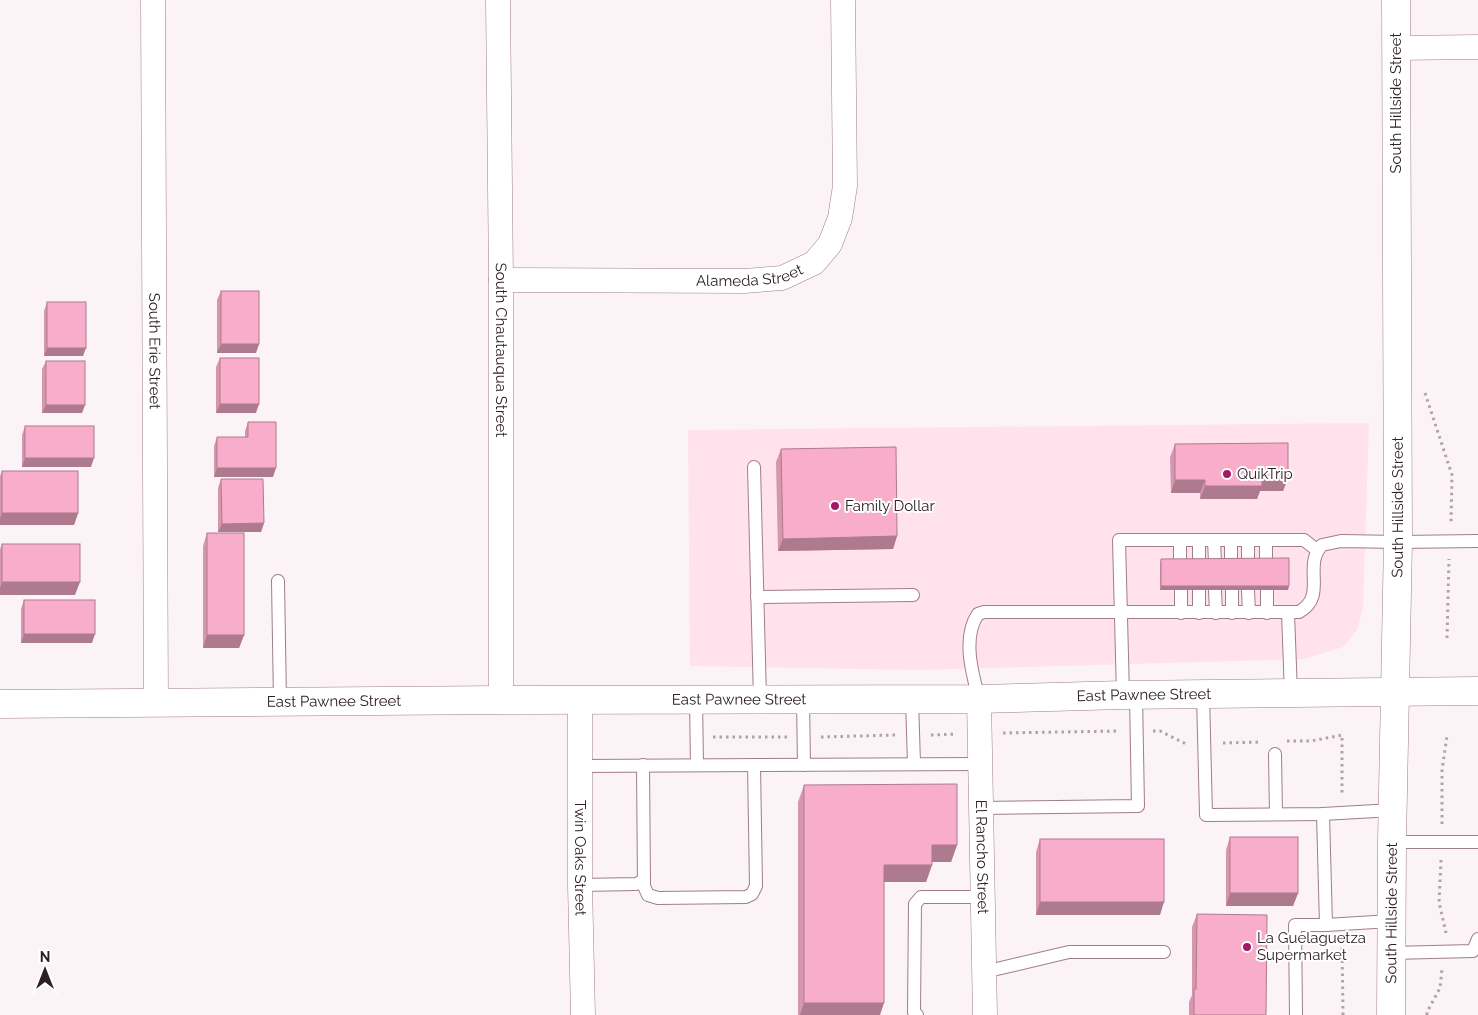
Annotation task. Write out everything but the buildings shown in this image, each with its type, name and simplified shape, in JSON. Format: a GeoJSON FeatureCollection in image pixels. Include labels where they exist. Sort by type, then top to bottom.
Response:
{"type":"FeatureCollection","features":[{"type":"Feature","properties":{"kind":"main road","name":"South Hillside Street"},"geometry":{"type":"LineString","coordinates":[[1391,1015],[1392,842],[1398,542],[1396,0]]}},
{"type":"Feature","properties":{"kind":"main road","name":"East Pawnee Street"},"geometry":{"type":"LineString","coordinates":[[0,704],[979,699],[1130,695],[1478,691]]}},
{"type":"Feature","properties":{"kind":"street","name":"South Erie Street"},"geometry":{"type":"LineString","coordinates":[[153,0],[156,703]]}},
{"type":"Feature","properties":{"kind":"street","name":"South Chautauqua Street"},"geometry":{"type":"LineString","coordinates":[[498,0],[501,280],[501,700]]}},
{"type":"Feature","properties":{"kind":"street","name":"Alameda Street"},"geometry":{"type":"LineString","coordinates":[[501,280],[744,280],[782,278],[814,263],[830,244],[840,218],[845,186],[843,0]]}},
{"type":"Feature","properties":{"kind":"street"},"geometry":{"type":"LineString","coordinates":[[1396,48],[1478,47]]}},
{"type":"Feature","properties":{"kind":"street","name":"El Rancho Street"},"geometry":{"type":"LineString","coordinates":[[979,699],[985,1015]]}},
{"type":"Feature","properties":{"kind":"street","name":"Twin Oaks Street"},"geometry":{"type":"LineString","coordinates":[[580,700],[580,885],[583,1015]]}},
{"type":"Feature","properties":{"kind":"lane"},"geometry":{"type":"LineString","coordinates":[[754,466],[760,699]]}},
{"type":"Feature","properties":{"kind":"lane"},"geometry":{"type":"LineString","coordinates":[[981,808],[1138,806],[1137,731],[1130,695],[1120,612],[1119,540],[1304,540],[1317,550]]}},
{"type":"Feature","properties":{"kind":"lane"},"geometry":{"type":"LineString","coordinates":[[1180,540],[1180,563]]}},
{"type":"Feature","properties":{"kind":"lane"},"geometry":{"type":"LineString","coordinates":[[1199,540],[1199,563]]}},
{"type":"Feature","properties":{"kind":"lane"},"geometry":{"type":"LineString","coordinates":[[1214,540],[1214,563]]}},
{"type":"Feature","properties":{"kind":"lane"},"geometry":{"type":"LineString","coordinates":[[1231,540],[1231,563]]}},
{"type":"Feature","properties":{"kind":"lane"},"geometry":{"type":"LineString","coordinates":[[1248,540],[1248,563]]}},
{"type":"Feature","properties":{"kind":"lane"},"geometry":{"type":"LineString","coordinates":[[1266,540],[1266,563]]}},
{"type":"Feature","properties":{"kind":"lane"},"geometry":{"type":"LineString","coordinates":[[979,699],[973,677],[970,629],[978,614],[984,612],[1299,612],[1306,608],[1310,602],[1313,593],[1314,557],[1322,545],[1341,541],[1478,541]]}},
{"type":"Feature","properties":{"kind":"lane"},"geometry":{"type":"LineString","coordinates":[[278,582],[280,702]]}},
{"type":"Feature","properties":{"kind":"lane"},"geometry":{"type":"LineString","coordinates":[[1181,590],[1181,613]]}},
{"type":"Feature","properties":{"kind":"lane"},"geometry":{"type":"LineString","coordinates":[[1199,590],[1199,613]]}},
{"type":"Feature","properties":{"kind":"lane"},"geometry":{"type":"LineString","coordinates":[[1215,590],[1216,613]]}},
{"type":"Feature","properties":{"kind":"lane"},"geometry":{"type":"LineString","coordinates":[[1232,590],[1232,613]]}},
{"type":"Feature","properties":{"kind":"lane"},"geometry":{"type":"LineString","coordinates":[[1248,590],[1249,613]]}},
{"type":"Feature","properties":{"kind":"lane"},"geometry":{"type":"LineString","coordinates":[[1266,590],[1267,613]]}},
{"type":"Feature","properties":{"kind":"lane"},"geometry":{"type":"LineString","coordinates":[[757,597],[913,595]]}},
{"type":"Feature","properties":{"kind":"lane"},"geometry":{"type":"LineString","coordinates":[[1288,613],[1291,694]]}},
{"type":"Feature","properties":{"kind":"lane"},"geometry":{"type":"LineString","coordinates":[[1203,695],[1206,815],[1323,814],[1394,810]]}},
{"type":"Feature","properties":{"kind":"lane"},"geometry":{"type":"LineString","coordinates":[[696,699],[697,766]]}},
{"type":"Feature","properties":{"kind":"lane"},"geometry":{"type":"LineString","coordinates":[[803,699],[804,765]]}},
{"type":"Feature","properties":{"kind":"lane"},"geometry":{"type":"LineString","coordinates":[[912,699],[914,764]]}},
{"type":"Feature","properties":{"kind":"lane"},"geometry":{"type":"LineString","coordinates":[[1275,754],[1276,814]]}},
{"type":"Feature","properties":{"kind":"lane"},"geometry":{"type":"LineString","coordinates":[[580,766],[980,764]]}},
{"type":"Feature","properties":{"kind":"lane"},"geometry":{"type":"LineString","coordinates":[[643,766],[644,886],[648,895],[658,898],[746,897],[752,894],[756,886],[754,765]]}},
{"type":"Feature","properties":{"kind":"lane"},"geometry":{"type":"LineString","coordinates":[[1323,814],[1326,925]]}},
{"type":"Feature","properties":{"kind":"lane"},"geometry":{"type":"LineString","coordinates":[[1392,842],[1478,842]]}},
{"type":"Feature","properties":{"kind":"lane"},"geometry":{"type":"LineString","coordinates":[[580,885],[636,884],[644,880]]}},
{"type":"Feature","properties":{"kind":"lane"},"geometry":{"type":"LineString","coordinates":[[917,1015],[914,1012],[915,904],[921,897],[982,897]]}},
{"type":"Feature","properties":{"kind":"lane"},"geometry":{"type":"LineString","coordinates":[[1296,1015],[1295,925],[1391,921]]}},
{"type":"Feature","properties":{"kind":"lane"},"geometry":{"type":"LineString","coordinates":[[1391,953],[1473,952],[1478,939]]}},
{"type":"Feature","properties":{"kind":"lane"},"geometry":{"type":"LineString","coordinates":[[984,972],[1069,952],[1164,952]]}},
{"type":"Feature","properties":{"kind":"path"},"geometry":{"type":"LineString","coordinates":[[1424,390],[1452,476],[1447,638]]}},
{"type":"Feature","properties":{"kind":"path"},"geometry":{"type":"LineString","coordinates":[[697,737],[804,737],[1160,730],[1188,744],[1262,742]]}},
{"type":"Feature","properties":{"kind":"path"},"geometry":{"type":"LineString","coordinates":[[1282,742],[1311,741],[1342,735],[1342,813]]}},
{"type":"Feature","properties":{"kind":"path"},"geometry":{"type":"LineString","coordinates":[[1427,1015],[1440,988],[1446,932],[1439,902],[1442,842],[1442,770],[1447,736]]}},
{"type":"Feature","properties":{"kind":"path"},"geometry":{"type":"LineString","coordinates":[[1342,924],[1343,1015]]}},
{"type":"Feature","properties":{"kind":"shaded area"},"geometry":{"type":"Polygon","coordinates":[[[1369,423],[1363,608],[1357,630],[1343,647],[1304,659],[918,670],[690,666],[688,430],[1369,423]]]}},
{"type":"Feature","properties":{"kind":"place","name":"QuikTrip"},"geometry":{"type":"Point","coordinates":[1227,474]}},
{"type":"Feature","properties":{"kind":"place","name":"Family Dollar"},"geometry":{"type":"Point","coordinates":[835,506]}},
{"type":"Feature","properties":{"kind":"place","name":"La Guelaguetza Supermarket"},"geometry":{"type":"Point","coordinates":[1247,947]}}]}
